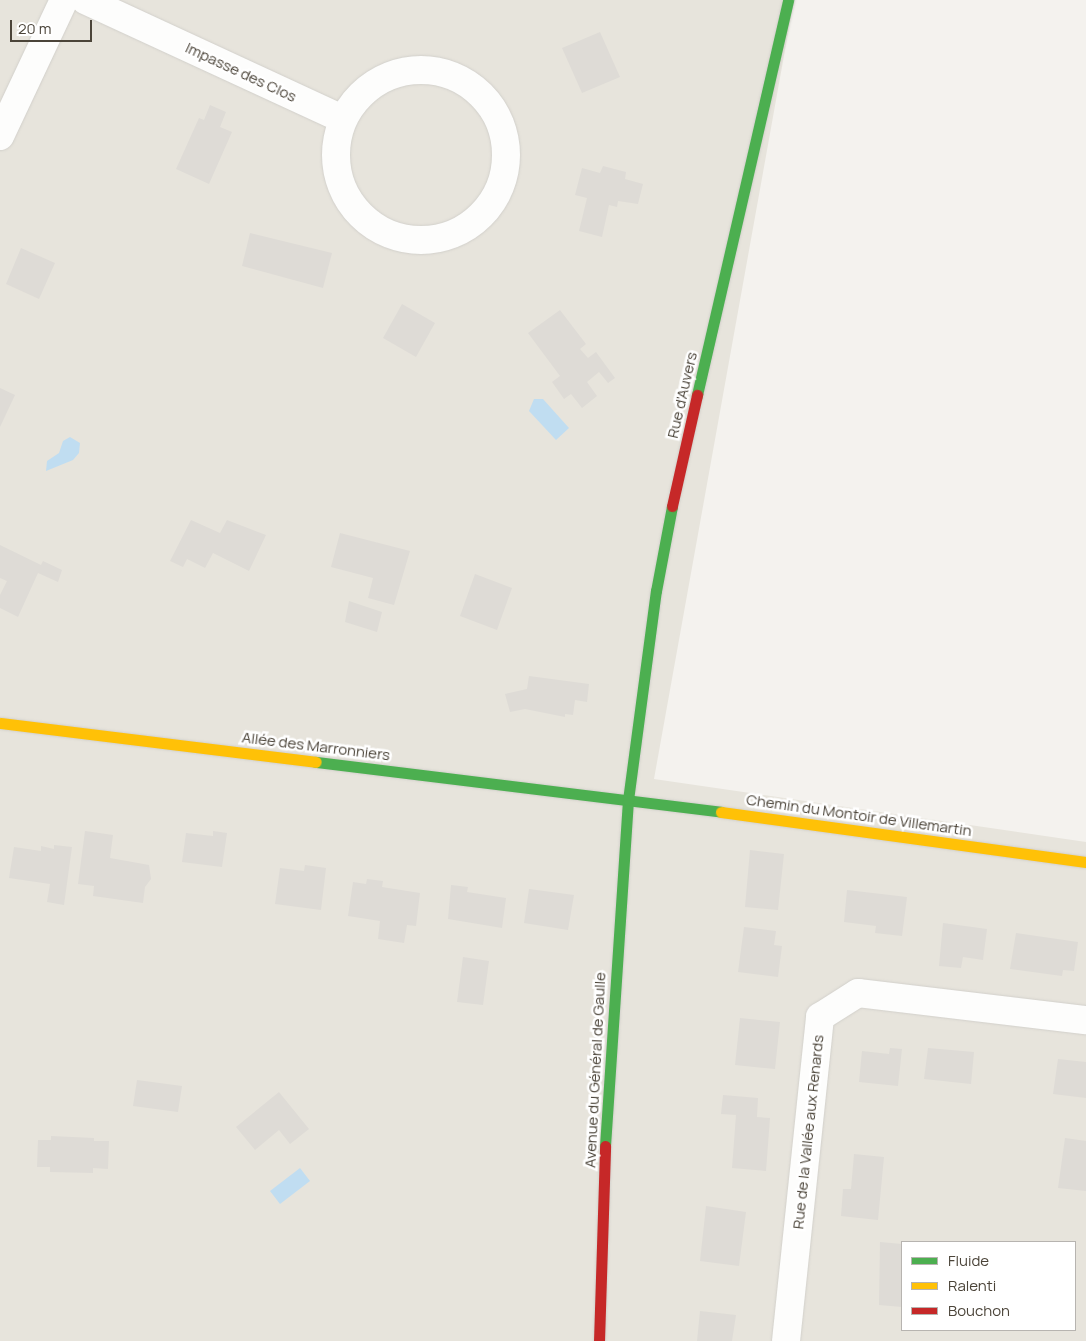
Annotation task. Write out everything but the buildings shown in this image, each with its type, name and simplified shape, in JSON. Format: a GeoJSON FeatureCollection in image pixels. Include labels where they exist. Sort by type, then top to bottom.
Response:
{"type":"FeatureCollection","features":[{"type":"Feature","properties":{"kind":"main road","name":"Rue d'Auvers"},"geometry":{"type":"LineString","coordinates":[[628,800],[656,591],[675,491],[788,0]]}},
{"type":"Feature","properties":{"kind":"main road","name":"Allée des Marronniers"},"geometry":{"type":"LineString","coordinates":[[0,722],[628,800]]}},
{"type":"Feature","properties":{"kind":"main road","name":"Chemin du Montoir de Villemartin"},"geometry":{"type":"LineString","coordinates":[[628,800],[1086,862]]}},
{"type":"Feature","properties":{"kind":"main road","name":"Avenue du Général de Gaulle"},"geometry":{"type":"LineString","coordinates":[[599,1341],[607,1093],[628,800]]}},
{"type":"Feature","properties":{"kind":"street"},"geometry":{"type":"LineString","coordinates":[[0,136],[64,0]]}},
{"type":"Feature","properties":{"kind":"street","name":"Impasse des Clos"},"geometry":{"type":"LineString","coordinates":[[85,0],[343,119]]}},
{"type":"Feature","properties":{"kind":"street"},"geometry":{"type":"LineString","coordinates":[[425,69],[457,77],[484,96],[502,125],[507,158],[499,191],[480,218],[451,235],[418,240],[385,233],[358,213],[341,184],[335,151],[343,119],[363,92],[392,74],[425,69]]}},
{"type":"Feature","properties":{"kind":"street","name":"Rue de la Vallée aux Renards"},"geometry":{"type":"LineString","coordinates":[[786,1341],[820,1017],[858,993],[1086,1020]]}},
{"type":"Feature","properties":{"kind":"shaded area"},"geometry":{"type":"Polygon","coordinates":[[[0,0],[794,0],[654,779],[1086,842],[1086,1341],[0,1341],[0,0]]]}},
{"type":"Feature","properties":{"kind":"water"},"geometry":{"type":"Polygon","coordinates":[[[534,399],[543,399],[569,428],[556,440],[529,411],[534,399]]]}},
{"type":"Feature","properties":{"kind":"water"},"geometry":{"type":"Polygon","coordinates":[[[70,437],[80,443],[79,453],[73,460],[46,471],[47,461],[59,453],[63,441],[70,437]]]}},
{"type":"Feature","properties":{"kind":"water"},"geometry":{"type":"Polygon","coordinates":[[[300,1168],[310,1181],[280,1204],[270,1191],[300,1168]]]}},
{"type":"Feature","properties":{"kind":"traffic: fast"},"geometry":{"type":"LineString","coordinates":[[697,395],[788,0]]}},
{"type":"Feature","properties":{"kind":"traffic: fast"},"geometry":{"type":"LineString","coordinates":[[605,1146],[628,800],[656,591],[672,506]]}},
{"type":"Feature","properties":{"kind":"traffic: fast"},"geometry":{"type":"LineString","coordinates":[[316,762],[721,812]]}},
{"type":"Feature","properties":{"kind":"traffic: slow"},"geometry":{"type":"LineString","coordinates":[[0,723],[316,762]]}},
{"type":"Feature","properties":{"kind":"traffic: slow"},"geometry":{"type":"LineString","coordinates":[[721,812],[1086,862]]}},
{"type":"Feature","properties":{"kind":"traffic: jam"},"geometry":{"type":"LineString","coordinates":[[672,506],[697,395]]}},
{"type":"Feature","properties":{"kind":"traffic: jam"},"geometry":{"type":"LineString","coordinates":[[599,1341],[605,1146]]}}]}
